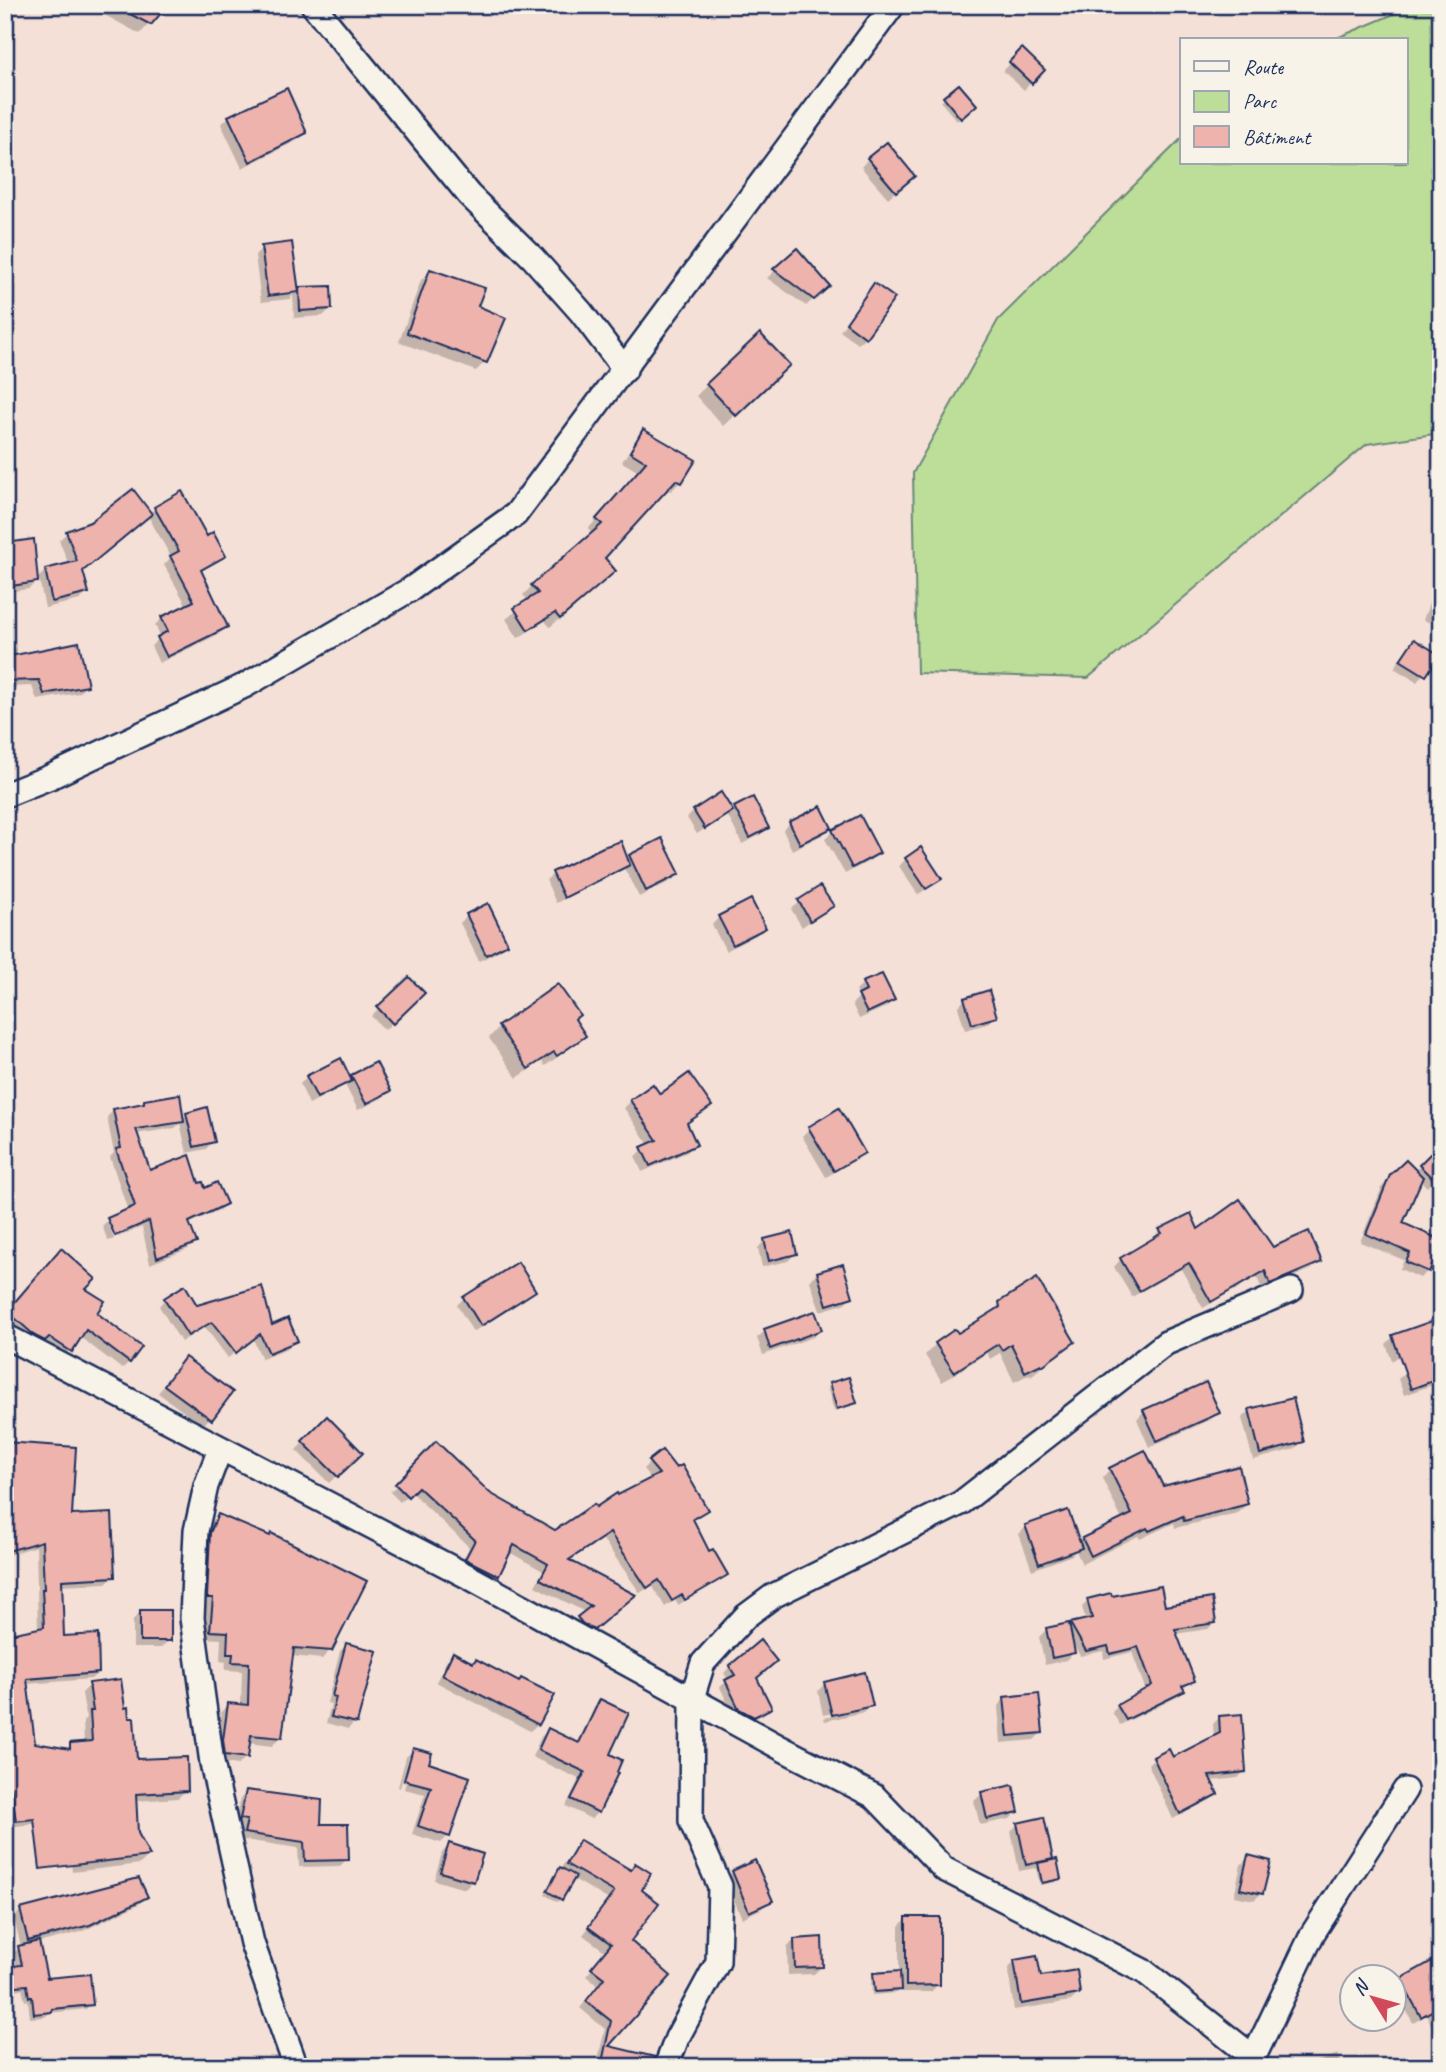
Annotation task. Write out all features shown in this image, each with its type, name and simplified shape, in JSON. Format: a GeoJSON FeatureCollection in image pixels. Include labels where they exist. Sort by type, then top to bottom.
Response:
{"type":"FeatureCollection","features":[{"type":"Feature","properties":{"kind":"street"},"geometry":{"type":"LineString","coordinates":[[313,5],[470,195],[581,312],[625,370]]}},
{"type":"Feature","properties":{"kind":"street"},"geometry":{"type":"LineString","coordinates":[[5,795],[246,685],[411,589],[516,514],[893,5]]}},
{"type":"Feature","properties":{"kind":"street"},"geometry":{"type":"LineString","coordinates":[[666,2067],[677,2038],[718,1962],[720,1886],[691,1821],[692,1698],[703,1662],[747,1616],[773,1596],[961,1503],[1166,1343],[1291,1290]]}},
{"type":"Feature","properties":{"kind":"street"},"geometry":{"type":"LineString","coordinates":[[5,1336],[469,1577],[874,1796],[944,1869],[1145,1972],[1251,2062],[1312,1933],[1405,1790]]}},
{"type":"Feature","properties":{"kind":"street"},"geometry":{"type":"LineString","coordinates":[[220,1449],[206,1486],[196,1531],[192,1618],[212,1763],[252,1943],[296,2067]]}},
{"type":"Feature","properties":{"kind":"green space"},"geometry":{"type":"Polygon","coordinates":[[[1408,8],[1441,9],[1441,433],[1367,444],[1088,678],[917,673],[913,473],[998,320],[1180,140],[1180,164],[1408,164],[1408,38],[1337,38],[1408,8]]]}},
{"type":"Feature","properties":{"kind":"building"},"geometry":{"type":"Polygon","coordinates":[[[113,5],[168,5],[151,25],[113,5]]]}},
{"type":"Feature","properties":{"kind":"building"},"geometry":{"type":"Polygon","coordinates":[[[1022,48],[1045,70],[1032,84],[1009,62],[1022,48]]]}},
{"type":"Feature","properties":{"kind":"building"},"geometry":{"type":"Polygon","coordinates":[[[959,84],[977,105],[961,119],[943,97],[959,84]]]}},
{"type":"Feature","properties":{"kind":"building"},"geometry":{"type":"Polygon","coordinates":[[[287,88],[307,133],[250,162],[228,116],[287,88]]]}},
{"type":"Feature","properties":{"kind":"building"},"geometry":{"type":"Polygon","coordinates":[[[887,142],[915,176],[896,192],[867,158],[887,142]]]}},
{"type":"Feature","properties":{"kind":"building"},"geometry":{"type":"Polygon","coordinates":[[[292,242],[299,292],[268,296],[261,246],[292,242]]]}},
{"type":"Feature","properties":{"kind":"building"},"geometry":{"type":"Polygon","coordinates":[[[797,248],[830,286],[814,300],[773,269],[797,248]]]}},
{"type":"Feature","properties":{"kind":"building"},"geometry":{"type":"Polygon","coordinates":[[[430,269],[485,288],[478,306],[506,318],[487,363],[407,333],[430,269]]]}},
{"type":"Feature","properties":{"kind":"building"},"geometry":{"type":"Polygon","coordinates":[[[874,283],[895,298],[866,338],[846,323],[874,283]]]}},
{"type":"Feature","properties":{"kind":"building"},"geometry":{"type":"Polygon","coordinates":[[[331,286],[332,309],[300,311],[299,287],[331,286]]]}},
{"type":"Feature","properties":{"kind":"building"},"geometry":{"type":"Polygon","coordinates":[[[760,333],[790,365],[736,416],[706,384],[760,333]]]}},
{"type":"Feature","properties":{"kind":"building"},"geometry":{"type":"Polygon","coordinates":[[[643,429],[696,460],[682,483],[676,480],[605,558],[616,571],[560,619],[555,613],[528,630],[514,608],[538,593],[531,585],[602,524],[596,519],[646,462],[630,452],[643,429]]]}},
{"type":"Feature","properties":{"kind":"building"},"geometry":{"type":"Polygon","coordinates":[[[133,489],[152,514],[83,571],[89,593],[52,602],[45,569],[77,561],[66,531],[90,522],[133,489]]]}},
{"type":"Feature","properties":{"kind":"building"},"geometry":{"type":"Polygon","coordinates":[[[182,491],[207,536],[213,532],[226,556],[201,570],[228,627],[167,657],[157,637],[168,631],[161,617],[194,601],[170,556],[179,551],[154,507],[182,491]]]}},
{"type":"Feature","properties":{"kind":"building"},"geometry":{"type":"Polygon","coordinates":[[[34,539],[38,582],[11,586],[6,543],[34,539]]]}},
{"type":"Feature","properties":{"kind":"building"},"geometry":{"type":"Polygon","coordinates":[[[1414,639],[1440,655],[1426,676],[1400,660],[1414,639]]]}},
{"type":"Feature","properties":{"kind":"building"},"geometry":{"type":"Polygon","coordinates":[[[79,642],[88,686],[44,694],[39,680],[5,681],[5,657],[79,642]]]}},
{"type":"Feature","properties":{"kind":"building"},"geometry":{"type":"Polygon","coordinates":[[[721,792],[733,811],[705,829],[693,810],[721,792]]]}},
{"type":"Feature","properties":{"kind":"building"},"geometry":{"type":"Polygon","coordinates":[[[753,797],[769,828],[750,838],[734,807],[753,797]]]}},
{"type":"Feature","properties":{"kind":"building"},"geometry":{"type":"Polygon","coordinates":[[[821,806],[832,828],[800,844],[789,822],[821,806]]]}},
{"type":"Feature","properties":{"kind":"building"},"geometry":{"type":"Polygon","coordinates":[[[860,815],[880,853],[852,868],[832,830],[860,815]]]}},
{"type":"Feature","properties":{"kind":"building"},"geometry":{"type":"Polygon","coordinates":[[[662,838],[680,874],[646,891],[629,855],[662,838]]]}},
{"type":"Feature","properties":{"kind":"building"},"geometry":{"type":"Polygon","coordinates":[[[621,841],[630,865],[564,898],[552,872],[621,841]]]}},
{"type":"Feature","properties":{"kind":"building"},"geometry":{"type":"Polygon","coordinates":[[[921,847],[942,879],[926,889],[905,858],[921,847]]]}},
{"type":"Feature","properties":{"kind":"building"},"geometry":{"type":"Polygon","coordinates":[[[820,886],[834,906],[810,921],[798,900],[820,886]]]}},
{"type":"Feature","properties":{"kind":"building"},"geometry":{"type":"Polygon","coordinates":[[[751,899],[766,928],[733,945],[718,916],[751,899]]]}},
{"type":"Feature","properties":{"kind":"building"},"geometry":{"type":"Polygon","coordinates":[[[488,903],[508,944],[486,955],[466,914],[488,903]]]}},
{"type":"Feature","properties":{"kind":"building"},"geometry":{"type":"Polygon","coordinates":[[[882,974],[895,1000],[867,1013],[858,995],[866,991],[862,982],[882,974]]]}},
{"type":"Feature","properties":{"kind":"building"},"geometry":{"type":"Polygon","coordinates":[[[409,977],[425,993],[393,1024],[377,1007],[409,977]]]}},
{"type":"Feature","properties":{"kind":"building"},"geometry":{"type":"Polygon","coordinates":[[[558,984],[580,1015],[575,1019],[586,1036],[557,1056],[554,1052],[528,1069],[498,1026],[558,984]]]}},
{"type":"Feature","properties":{"kind":"building"},"geometry":{"type":"Polygon","coordinates":[[[989,990],[997,1017],[972,1024],[964,998],[989,990]]]}},
{"type":"Feature","properties":{"kind":"building"},"geometry":{"type":"Polygon","coordinates":[[[341,1058],[352,1081],[317,1098],[306,1076],[341,1058]]]}},
{"type":"Feature","properties":{"kind":"building"},"geometry":{"type":"Polygon","coordinates":[[[376,1062],[391,1091],[366,1104],[351,1075],[376,1062]]]}},
{"type":"Feature","properties":{"kind":"building"},"geometry":{"type":"Polygon","coordinates":[[[689,1073],[712,1106],[687,1123],[697,1145],[650,1166],[641,1147],[657,1140],[630,1100],[653,1084],[660,1094],[689,1073]]]}},
{"type":"Feature","properties":{"kind":"building"},"geometry":{"type":"Polygon","coordinates":[[[180,1094],[184,1122],[136,1129],[150,1170],[190,1155],[199,1183],[203,1182],[205,1188],[217,1182],[227,1204],[189,1222],[197,1243],[157,1258],[149,1221],[115,1236],[107,1218],[135,1206],[116,1149],[121,1148],[113,1109],[180,1094]]]}},
{"type":"Feature","properties":{"kind":"building"},"geometry":{"type":"Polygon","coordinates":[[[207,1107],[215,1142],[194,1147],[186,1113],[207,1107]]]}},
{"type":"Feature","properties":{"kind":"building"},"geometry":{"type":"Polygon","coordinates":[[[839,1108],[865,1153],[834,1171],[808,1127],[839,1108]]]}},
{"type":"Feature","properties":{"kind":"building"},"geometry":{"type":"Polygon","coordinates":[[[1441,1143],[1441,1187],[1419,1165],[1441,1143]]]}},
{"type":"Feature","properties":{"kind":"building"},"geometry":{"type":"Polygon","coordinates":[[[1406,1160],[1423,1177],[1403,1223],[1441,1240],[1441,1247],[1429,1272],[1406,1262],[1410,1253],[1366,1234],[1390,1175],[1406,1160]]]}},
{"type":"Feature","properties":{"kind":"building"},"geometry":{"type":"Polygon","coordinates":[[[1240,1199],[1273,1247],[1309,1231],[1322,1262],[1270,1284],[1265,1271],[1211,1302],[1189,1263],[1139,1291],[1120,1258],[1162,1233],[1159,1229],[1191,1213],[1198,1229],[1240,1199]]]}},
{"type":"Feature","properties":{"kind":"building"},"geometry":{"type":"Polygon","coordinates":[[[792,1232],[797,1254],[769,1261],[764,1239],[792,1232]]]}},
{"type":"Feature","properties":{"kind":"building"},"geometry":{"type":"Polygon","coordinates":[[[61,1248],[96,1279],[86,1289],[105,1301],[97,1313],[142,1347],[130,1363],[86,1330],[72,1352],[49,1337],[45,1341],[35,1336],[7,1311],[61,1248]]]}},
{"type":"Feature","properties":{"kind":"building"},"geometry":{"type":"Polygon","coordinates":[[[518,1262],[536,1291],[481,1326],[463,1297],[518,1262]]]}},
{"type":"Feature","properties":{"kind":"building"},"geometry":{"type":"Polygon","coordinates":[[[843,1264],[853,1297],[827,1305],[817,1272],[843,1264]]]}},
{"type":"Feature","properties":{"kind":"building"},"geometry":{"type":"Polygon","coordinates":[[[1037,1278],[1075,1342],[1042,1366],[1041,1364],[1025,1372],[1011,1344],[1002,1350],[998,1344],[954,1372],[935,1343],[955,1329],[958,1333],[1000,1307],[999,1302],[1037,1278]]]}},
{"type":"Feature","properties":{"kind":"building"},"geometry":{"type":"Polygon","coordinates":[[[185,1285],[197,1305],[262,1286],[272,1325],[288,1318],[298,1341],[269,1353],[260,1334],[236,1353],[212,1322],[188,1336],[164,1298],[185,1285]]]}},
{"type":"Feature","properties":{"kind":"building"},"geometry":{"type":"Polygon","coordinates":[[[815,1311],[822,1330],[770,1349],[764,1329],[815,1311]]]}},
{"type":"Feature","properties":{"kind":"building"},"geometry":{"type":"Polygon","coordinates":[[[1432,1321],[1441,1346],[1441,1378],[1411,1389],[1392,1335],[1432,1321]]]}},
{"type":"Feature","properties":{"kind":"building"},"geometry":{"type":"Polygon","coordinates":[[[185,1357],[233,1392],[212,1420],[164,1385],[185,1357]]]}},
{"type":"Feature","properties":{"kind":"building"},"geometry":{"type":"Polygon","coordinates":[[[849,1377],[857,1403],[837,1409],[829,1383],[849,1377]]]}},
{"type":"Feature","properties":{"kind":"building"},"geometry":{"type":"Polygon","coordinates":[[[1206,1382],[1220,1413],[1157,1441],[1143,1410],[1206,1382]]]}},
{"type":"Feature","properties":{"kind":"building"},"geometry":{"type":"Polygon","coordinates":[[[1293,1398],[1304,1442],[1260,1454],[1249,1409],[1293,1398]]]}},
{"type":"Feature","properties":{"kind":"building"},"geometry":{"type":"Polygon","coordinates":[[[327,1416],[363,1453],[338,1477],[302,1441],[327,1416]]]}},
{"type":"Feature","properties":{"kind":"building"},"geometry":{"type":"Polygon","coordinates":[[[436,1441],[490,1493],[555,1530],[594,1504],[596,1507],[617,1493],[618,1495],[659,1474],[648,1461],[662,1450],[676,1468],[682,1465],[708,1510],[693,1519],[709,1551],[713,1549],[728,1575],[685,1600],[682,1595],[672,1601],[659,1580],[647,1588],[610,1533],[569,1560],[636,1595],[594,1630],[577,1617],[591,1606],[540,1579],[548,1564],[514,1545],[499,1576],[465,1559],[475,1540],[418,1487],[408,1497],[395,1484],[436,1441]]]}},
{"type":"Feature","properties":{"kind":"building"},"geometry":{"type":"Polygon","coordinates":[[[5,1442],[76,1447],[72,1515],[112,1513],[115,1577],[62,1580],[64,1636],[98,1634],[99,1673],[27,1679],[35,1743],[70,1749],[70,1743],[92,1741],[90,1711],[93,1711],[89,1683],[121,1679],[125,1708],[128,1707],[129,1718],[134,1718],[137,1759],[187,1757],[188,1791],[136,1794],[138,1833],[150,1856],[40,1869],[34,1819],[16,1821],[11,1787],[5,1788],[5,1713],[9,1713],[5,1689],[5,1635],[44,1627],[44,1589],[42,1541],[5,1552],[5,1442]]]}},
{"type":"Feature","properties":{"kind":"building"},"geometry":{"type":"Polygon","coordinates":[[[1145,1450],[1163,1486],[1239,1466],[1248,1504],[1184,1521],[1183,1516],[1149,1531],[1147,1528],[1091,1556],[1082,1538],[1132,1514],[1109,1468],[1145,1450]]]}},
{"type":"Feature","properties":{"kind":"building"},"geometry":{"type":"Polygon","coordinates":[[[1068,1510],[1082,1548],[1039,1564],[1025,1525],[1068,1510]]]}},
{"type":"Feature","properties":{"kind":"building"},"geometry":{"type":"Polygon","coordinates":[[[218,1514],[270,1536],[271,1533],[367,1581],[332,1651],[294,1648],[282,1738],[251,1735],[248,1758],[225,1755],[223,1740],[228,1703],[248,1705],[249,1663],[232,1662],[233,1654],[227,1654],[228,1632],[210,1631],[213,1598],[207,1598],[210,1533],[218,1514]]]}},
{"type":"Feature","properties":{"kind":"building"},"geometry":{"type":"Polygon","coordinates":[[[1161,1586],[1165,1606],[1212,1598],[1216,1623],[1175,1629],[1195,1681],[1182,1686],[1185,1691],[1126,1720],[1117,1705],[1152,1685],[1138,1647],[1110,1654],[1108,1646],[1086,1651],[1070,1623],[1092,1618],[1087,1599],[1161,1586]]]}},
{"type":"Feature","properties":{"kind":"building"},"geometry":{"type":"Polygon","coordinates":[[[140,1610],[171,1610],[171,1641],[140,1641],[140,1610]]]}},
{"type":"Feature","properties":{"kind":"building"},"geometry":{"type":"Polygon","coordinates":[[[1069,1623],[1075,1653],[1052,1658],[1046,1628],[1069,1623]]]}},
{"type":"Feature","properties":{"kind":"building"},"geometry":{"type":"Polygon","coordinates":[[[760,1640],[777,1661],[757,1678],[772,1708],[754,1717],[739,1709],[725,1680],[735,1675],[729,1666],[760,1640]]]}},
{"type":"Feature","properties":{"kind":"building"},"geometry":{"type":"Polygon","coordinates":[[[346,1643],[377,1651],[357,1723],[331,1717],[336,1697],[332,1696],[346,1643]]]}},
{"type":"Feature","properties":{"kind":"building"},"geometry":{"type":"Polygon","coordinates":[[[453,1652],[473,1663],[476,1659],[519,1682],[521,1678],[555,1695],[539,1725],[442,1675],[453,1652]]]}},
{"type":"Feature","properties":{"kind":"building"},"geometry":{"type":"Polygon","coordinates":[[[865,1672],[873,1706],[832,1715],[824,1682],[865,1672]]]}},
{"type":"Feature","properties":{"kind":"building"},"geometry":{"type":"Polygon","coordinates":[[[1039,1693],[1043,1733],[1008,1736],[1004,1697],[1039,1693]]]}},
{"type":"Feature","properties":{"kind":"building"},"geometry":{"type":"Polygon","coordinates":[[[600,1699],[629,1713],[610,1754],[622,1760],[599,1813],[571,1799],[585,1772],[538,1750],[548,1728],[579,1743],[600,1699]]]}},
{"type":"Feature","properties":{"kind":"building"},"geometry":{"type":"Polygon","coordinates":[[[1242,1714],[1246,1772],[1209,1776],[1218,1794],[1180,1814],[1153,1757],[1169,1749],[1173,1757],[1220,1733],[1219,1716],[1242,1714]]]}},
{"type":"Feature","properties":{"kind":"building"},"geometry":{"type":"Polygon","coordinates":[[[413,1748],[432,1753],[429,1763],[470,1777],[450,1837],[418,1826],[431,1787],[404,1780],[413,1748]]]}},
{"type":"Feature","properties":{"kind":"building"},"geometry":{"type":"Polygon","coordinates":[[[1013,1785],[1019,1812],[987,1819],[981,1792],[1013,1785]]]}},
{"type":"Feature","properties":{"kind":"building"},"geometry":{"type":"Polygon","coordinates":[[[246,1790],[322,1800],[321,1824],[348,1824],[349,1860],[305,1861],[304,1842],[244,1833],[247,1820],[240,1819],[246,1790]]]}},
{"type":"Feature","properties":{"kind":"building"},"geometry":{"type":"Polygon","coordinates":[[[1044,1817],[1053,1859],[1026,1865],[1017,1823],[1044,1817]]]}},
{"type":"Feature","properties":{"kind":"building"},"geometry":{"type":"Polygon","coordinates":[[[580,1840],[631,1870],[635,1863],[651,1873],[642,1890],[659,1903],[631,1941],[671,1976],[609,2046],[655,2057],[652,2067],[601,2067],[611,2021],[586,2001],[604,1978],[591,1968],[611,1944],[588,1927],[614,1892],[566,1864],[580,1840]]]}},
{"type":"Feature","properties":{"kind":"building"},"geometry":{"type":"Polygon","coordinates":[[[449,1843],[483,1854],[474,1882],[440,1872],[449,1843]]]}},
{"type":"Feature","properties":{"kind":"building"},"geometry":{"type":"Polygon","coordinates":[[[1248,1855],[1271,1861],[1263,1894],[1240,1889],[1248,1855]]]}},
{"type":"Feature","properties":{"kind":"building"},"geometry":{"type":"Polygon","coordinates":[[[1057,1859],[1061,1879],[1042,1883],[1038,1863],[1057,1859]]]}},
{"type":"Feature","properties":{"kind":"building"},"geometry":{"type":"Polygon","coordinates":[[[755,1860],[773,1901],[749,1912],[732,1871],[755,1860]]]}},
{"type":"Feature","properties":{"kind":"building"},"geometry":{"type":"Polygon","coordinates":[[[560,1867],[576,1876],[562,1900],[547,1891],[560,1867]]]}},
{"type":"Feature","properties":{"kind":"building"},"geometry":{"type":"Polygon","coordinates":[[[139,1878],[148,1897],[90,1925],[28,1941],[20,1909],[139,1878]]]}},
{"type":"Feature","properties":{"kind":"building"},"geometry":{"type":"Polygon","coordinates":[[[906,1917],[940,1917],[940,1985],[906,1986],[906,1917]]]}},
{"type":"Feature","properties":{"kind":"building"},"geometry":{"type":"Polygon","coordinates":[[[822,1937],[823,1967],[795,1968],[794,1939],[822,1937]]]}},
{"type":"Feature","properties":{"kind":"building"},"geometry":{"type":"Polygon","coordinates":[[[39,1941],[47,1978],[90,1974],[93,2005],[52,2009],[52,2012],[34,2014],[27,1985],[5,1987],[5,1967],[22,1965],[18,1946],[39,1941]]]}},
{"type":"Feature","properties":{"kind":"building"},"geometry":{"type":"Polygon","coordinates":[[[1037,1956],[1041,1976],[1077,1970],[1080,1994],[1021,2004],[1014,1960],[1037,1956]]]}},
{"type":"Feature","properties":{"kind":"building"},"geometry":{"type":"Polygon","coordinates":[[[1441,1956],[1441,2006],[1421,2017],[1408,1993],[1408,1975],[1441,1956]]]}},
{"type":"Feature","properties":{"kind":"building"},"geometry":{"type":"Polygon","coordinates":[[[900,1971],[901,1990],[875,1992],[873,1973],[900,1971]]]}}]}
